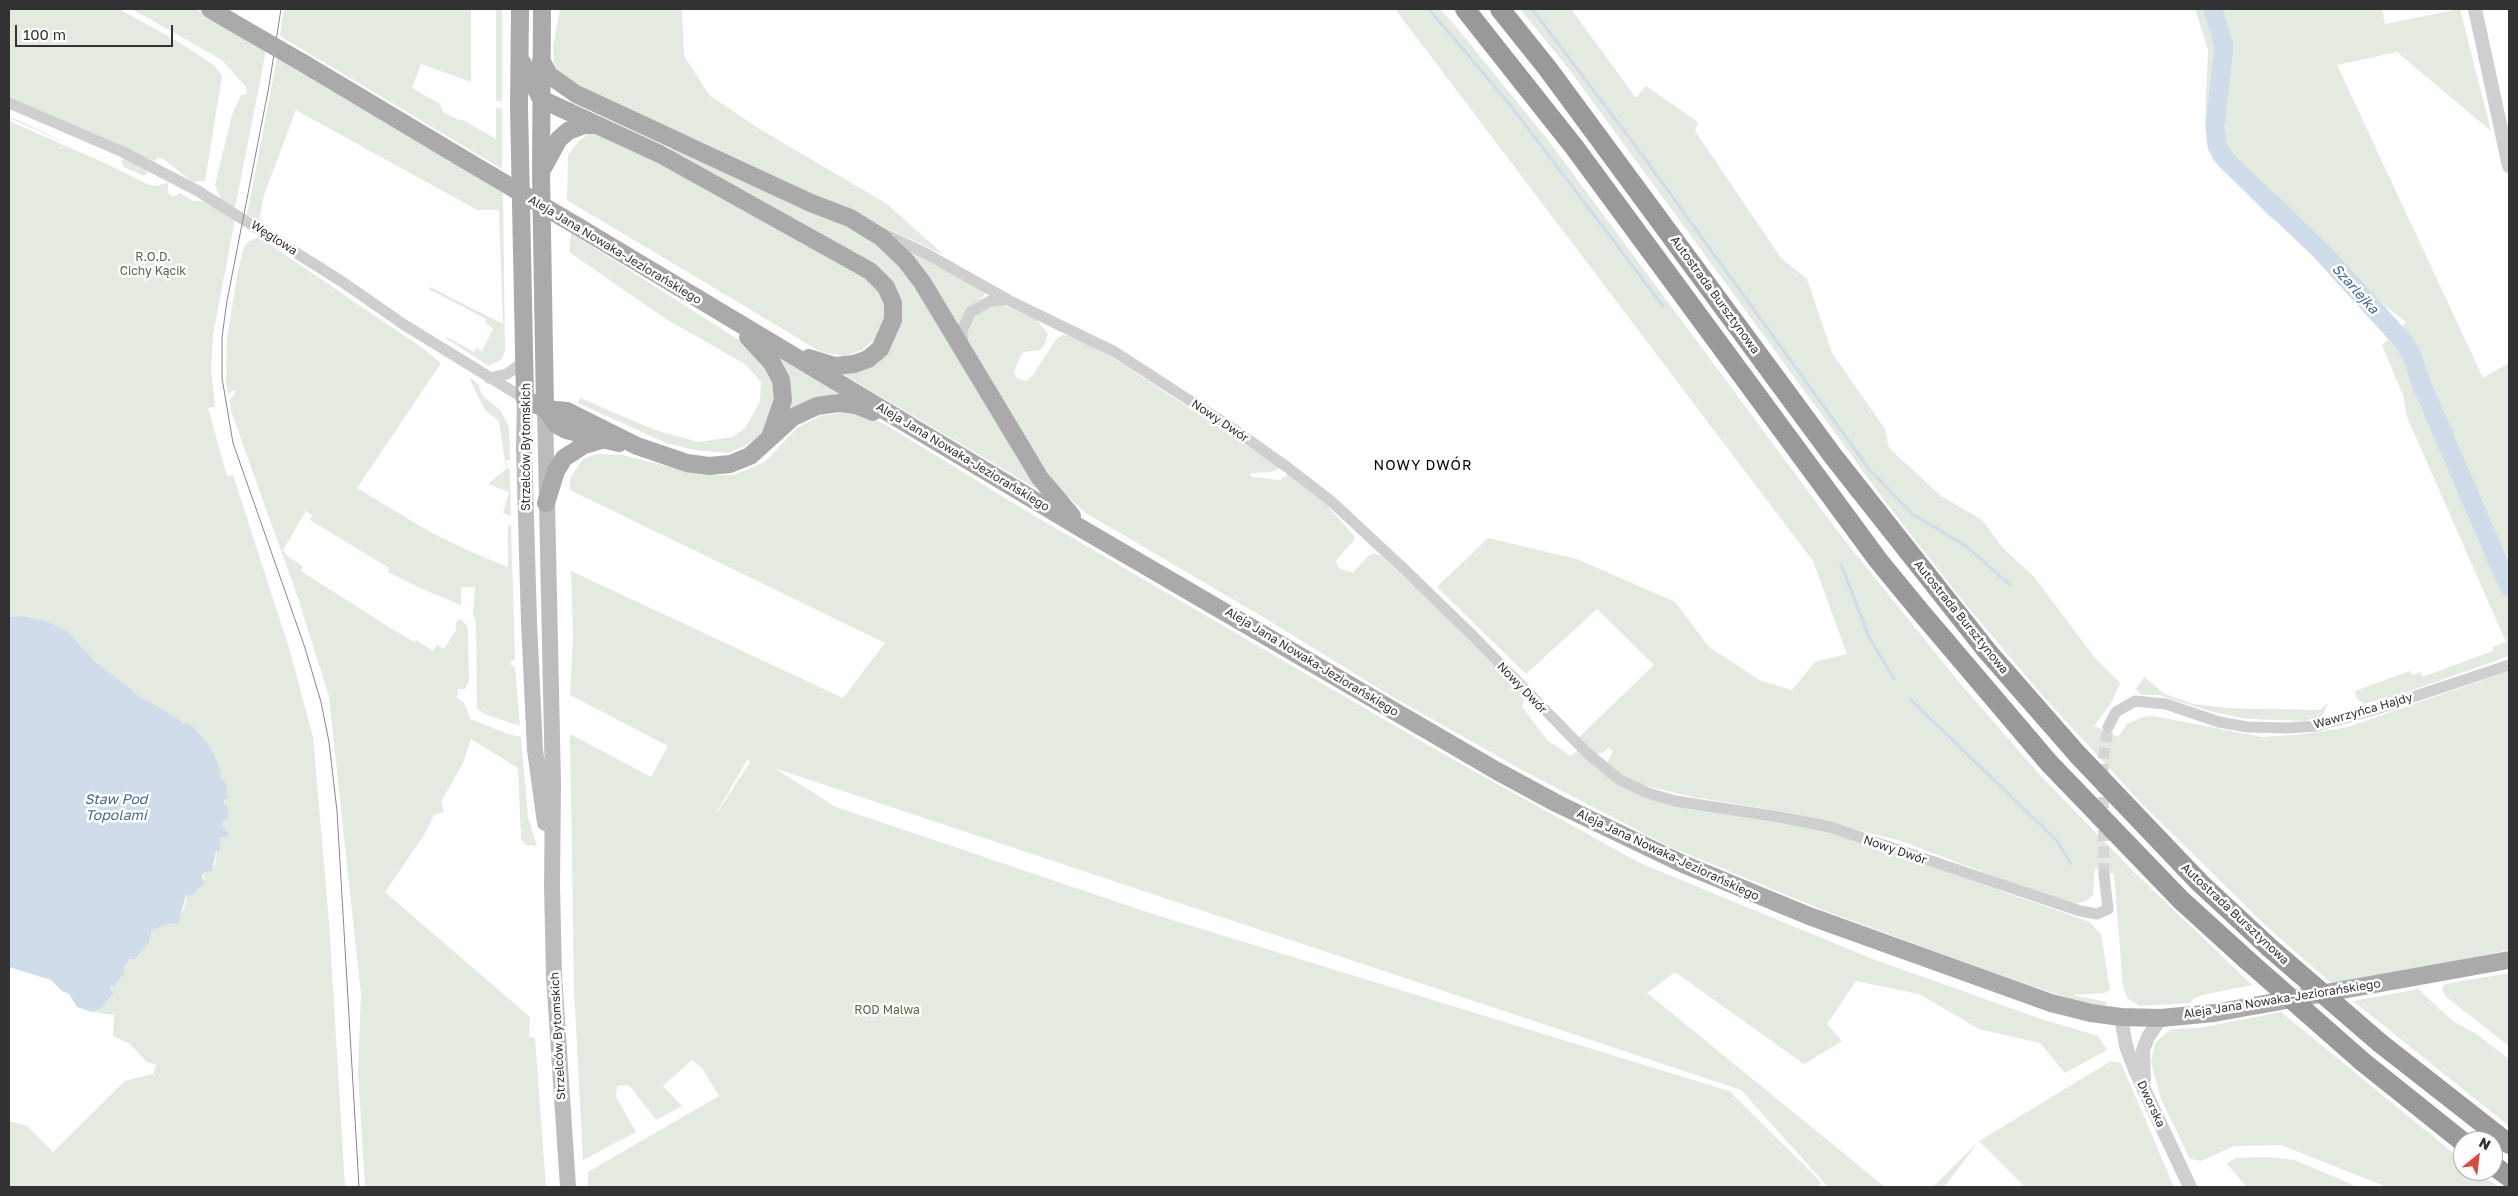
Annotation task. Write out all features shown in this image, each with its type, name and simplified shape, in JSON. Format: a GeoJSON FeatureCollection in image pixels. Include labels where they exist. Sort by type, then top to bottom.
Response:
{"type":"FeatureCollection","features":[{"type":"Feature","properties":{"kind":"highway","name":"Autostrada Bursztynowa"},"geometry":{"type":"LineString","coordinates":[[1464,9],[1509,62],[1575,148],[1878,560],[2049,763],[2181,900],[2363,1062],[2453,1134]]}},
{"type":"Feature","properties":{"kind":"highway","name":"Autostrada Bursztynowa"},"geometry":{"type":"LineString","coordinates":[[1500,9],[1548,69],[1832,456],[1982,644],[2078,755],[2200,883],[2270,948],[2380,1043],[2509,1144]]}},
{"type":"Feature","properties":{"kind":"main road","name":"Aleja Jana Nowaka-Jeziorańskiego"},"geometry":{"type":"LineString","coordinates":[[210,9],[577,226],[1084,530],[1497,771],[1659,853],[1736,888],[2014,990],[2071,1008],[2121,1017],[2162,1018],[2214,1013],[2509,960]]}},
{"type":"Feature","properties":{"kind":"main road","name":"Strzelców Bytomskich"},"geometry":{"type":"LineString","coordinates":[[520,9],[519,126],[526,399],[524,448],[535,734],[552,885]]}},
{"type":"Feature","properties":{"kind":"main road","name":"Strzelców Bytomskich"},"geometry":{"type":"LineString","coordinates":[[542,9],[541,173],[553,784],[552,885],[558,1046],[568,1187]]}},
{"type":"Feature","properties":{"kind":"main road"},"geometry":{"type":"LineString","coordinates":[[519,52],[526,71],[541,99],[660,154],[842,254],[870,271],[886,287],[893,304],[893,320],[880,349],[868,359],[854,364],[835,366],[781,349]]}},
{"type":"Feature","properties":{"kind":"main road"},"geometry":{"type":"LineString","coordinates":[[542,60],[549,75],[576,94],[862,224],[881,238],[906,261],[922,282],[1040,478],[1084,530]]}},
{"type":"Feature","properties":{"kind":"main road"},"geometry":{"type":"LineString","coordinates":[[519,126],[528,109],[541,99],[552,95],[576,94]]}},
{"type":"Feature","properties":{"kind":"main road"},"geometry":{"type":"LineString","coordinates":[[541,173],[562,135],[576,127],[599,125]]}},
{"type":"Feature","properties":{"kind":"main road"},"geometry":{"type":"LineString","coordinates":[[728,318],[759,346],[781,380],[783,400],[769,438]]}},
{"type":"Feature","properties":{"kind":"main road"},"geometry":{"type":"LineString","coordinates":[[545,359],[560,400],[567,411]]}},
{"type":"Feature","properties":{"kind":"main road"},"geometry":{"type":"LineString","coordinates":[[526,399],[545,409],[567,411],[637,446]]}},
{"type":"Feature","properties":{"kind":"main road"},"geometry":{"type":"LineString","coordinates":[[545,409],[557,425],[566,430],[601,440],[637,446],[698,465],[721,465],[750,456],[793,417],[817,406],[839,403],[856,405],[918,430]]}},
{"type":"Feature","properties":{"kind":"main road"},"geometry":{"type":"LineString","coordinates":[[546,503],[556,471],[564,458],[584,445],[601,440]]}},
{"type":"Feature","properties":{"kind":"street"},"geometry":{"type":"LineString","coordinates":[[2475,9],[2509,166]]}},
{"type":"Feature","properties":{"kind":"street","name":"Węglowa"},"geometry":{"type":"LineString","coordinates":[[9,103],[123,152],[190,186],[276,239],[489,378],[526,399]]}},
{"type":"Feature","properties":{"kind":"street","name":"Nowy Dwór"},"geometry":{"type":"LineString","coordinates":[[862,224],[927,254],[1012,302],[1115,352],[1229,426],[1311,486],[1443,606],[1586,752],[1620,780],[1648,793],[1675,801],[1780,817],[1830,827],[2080,912],[2098,914],[2108,909],[2104,874]]}},
{"type":"Feature","properties":{"kind":"street","name":"Nowy Dwór"},"geometry":{"type":"LineString","coordinates":[[963,348],[962,330],[966,318],[976,308],[997,299],[1012,302]]}},
{"type":"Feature","properties":{"kind":"street"},"geometry":{"type":"LineString","coordinates":[[489,378],[507,374],[514,370],[525,353]]}},
{"type":"Feature","properties":{"kind":"street","name":"Wawrzyńca Hajdy"},"geometry":{"type":"LineString","coordinates":[[2108,727],[2116,712],[2136,701],[2166,704],[2219,722],[2247,727],[2289,728],[2316,726],[2377,710],[2509,665]]}},
{"type":"Feature","properties":{"kind":"street","name":"Dworska"},"geometry":{"type":"LineString","coordinates":[[2121,1017],[2126,1046],[2147,1098],[2190,1187]]}},
{"type":"Feature","properties":{"kind":"street"},"geometry":{"type":"LineString","coordinates":[[2147,1098],[2142,1068],[2143,1050],[2148,1037],[2162,1018]]}},
{"type":"Feature","properties":{"kind":"green space"},"geometry":{"type":"Polygon","coordinates":[[[9,9],[119,9],[180,43],[215,66],[222,76],[205,181],[193,182],[163,159],[158,158],[154,161],[9,98],[9,9]]]}},
{"type":"Feature","properties":{"kind":"green space"},"geometry":{"type":"Polygon","coordinates":[[[132,9],[195,9],[266,51],[235,208],[221,199],[215,185],[232,115],[241,95],[247,94],[246,87],[222,60],[132,9]]]}},
{"type":"Feature","properties":{"kind":"green space"},"geometry":{"type":"Polygon","coordinates":[[[284,9],[471,9],[471,82],[421,64],[412,88],[440,104],[443,112],[463,120],[496,139],[496,108],[502,108],[502,169],[280,36],[284,9]]]}},
{"type":"Feature","properties":{"kind":"green space"},"geometry":{"type":"Polygon","coordinates":[[[496,9],[502,9],[502,101],[496,101],[496,9]]]}},
{"type":"Feature","properties":{"kind":"green space"},"geometry":{"type":"Polygon","coordinates":[[[560,9],[682,9],[684,56],[709,95],[758,128],[887,204],[944,255],[700,141],[581,89],[581,86],[570,82],[556,69],[554,63],[553,46],[560,9]]]}},
{"type":"Feature","properties":{"kind":"green space"},"geometry":{"type":"Polygon","coordinates":[[[1395,9],[1440,9],[1453,23],[1548,140],[1842,537],[1954,676],[2038,773],[2133,871],[2252,985],[2202,995],[2194,998],[2190,1003],[2139,1006],[2127,998],[2123,986],[2114,874],[2095,868],[2093,895],[2086,901],[2071,905],[1901,841],[1786,812],[1693,797],[1642,785],[1615,771],[1607,763],[1613,751],[1609,748],[1602,753],[1596,754],[1578,738],[1654,665],[1597,609],[1526,674],[1437,587],[1488,538],[1577,559],[1675,602],[1709,647],[1761,681],[1792,690],[1815,662],[1847,654],[1813,561],[1395,9]]]}},
{"type":"Feature","properties":{"kind":"green space"},"geometry":{"type":"Polygon","coordinates":[[[1520,9],[1571,9],[1636,98],[1646,86],[1698,122],[1695,131],[1781,258],[1807,279],[1832,353],[1885,429],[1889,448],[1941,496],[1982,520],[2003,548],[2035,578],[2095,658],[2120,683],[2111,703],[2094,726],[2118,737],[2127,724],[2143,717],[2153,716],[2262,737],[2305,734],[2348,727],[2509,671],[2509,950],[2333,985],[2262,922],[2142,804],[2043,696],[1966,605],[1887,504],[1568,68],[1520,9]]]}},
{"type":"Feature","properties":{"kind":"green space"},"geometry":{"type":"Polygon","coordinates":[[[2195,9],[2382,9],[2385,24],[2460,9],[2491,131],[2397,52],[2337,65],[2483,378],[2509,363],[2509,656],[2396,696],[2363,704],[2356,697],[2355,691],[2410,671],[2412,675],[2420,672],[2422,677],[2493,651],[2493,647],[2506,642],[2407,417],[2403,395],[2382,345],[2406,322],[2270,217],[2212,159],[2205,120],[2208,50],[2195,9]]]}},
{"type":"Feature","properties":{"kind":"green space"},"geometry":{"type":"Polygon","coordinates":[[[277,58],[503,193],[505,350],[502,359],[489,366],[447,339],[447,337],[474,352],[476,348],[482,351],[493,329],[485,322],[486,319],[429,289],[430,287],[503,324],[499,210],[477,210],[296,110],[264,195],[259,221],[247,215],[277,58]]]}},
{"type":"Feature","properties":{"kind":"green space"},"geometry":{"type":"Polygon","coordinates":[[[9,118],[13,118],[80,149],[9,118]]]}},
{"type":"Feature","properties":{"kind":"green space","name":"R.O.D. Cichy Kącik"},"geometry":{"type":"Polygon","coordinates":[[[9,121],[107,164],[147,184],[155,186],[168,183],[168,193],[173,197],[180,193],[193,201],[203,201],[235,219],[213,335],[211,368],[215,407],[208,408],[227,476],[233,475],[289,648],[313,737],[329,922],[345,1187],[9,1187],[9,1121],[27,1126],[53,1152],[125,1081],[153,1074],[156,1065],[147,1062],[130,1044],[113,1036],[114,1015],[92,1012],[100,1009],[110,998],[113,992],[109,991],[112,985],[116,987],[116,981],[131,958],[135,959],[149,943],[152,930],[165,925],[175,925],[184,908],[187,895],[192,896],[202,887],[205,871],[215,865],[219,838],[227,837],[227,831],[222,824],[223,821],[228,820],[228,808],[224,806],[226,791],[209,744],[193,727],[182,724],[135,694],[97,664],[64,631],[43,620],[20,616],[9,617],[9,121]]]}},
{"type":"Feature","properties":{"kind":"green space"},"geometry":{"type":"Polygon","coordinates":[[[591,131],[607,134],[859,272],[876,286],[884,304],[884,322],[877,337],[862,350],[844,356],[821,352],[567,200],[568,155],[578,142],[591,131]]]}},
{"type":"Feature","properties":{"kind":"green space"},"geometry":{"type":"Polygon","coordinates":[[[673,145],[862,232],[878,243],[912,280],[1038,487],[1035,488],[841,373],[874,362],[892,289],[669,153],[673,145]]]}},
{"type":"Feature","properties":{"kind":"green space"},"geometry":{"type":"Polygon","coordinates":[[[126,158],[149,170],[147,174],[144,176],[124,167],[121,161],[126,158]]]}},
{"type":"Feature","properties":{"kind":"green space"},"geometry":{"type":"Polygon","coordinates":[[[571,233],[761,354],[776,377],[778,397],[771,419],[761,435],[745,446],[728,453],[694,450],[666,443],[578,403],[580,398],[655,430],[698,442],[733,437],[745,428],[760,402],[761,382],[745,364],[666,319],[569,252],[571,233]]]}},
{"type":"Feature","properties":{"kind":"green space"},"geometry":{"type":"Polygon","coordinates":[[[259,237],[418,345],[441,363],[357,488],[430,532],[508,567],[508,524],[511,526],[515,660],[511,661],[511,665],[515,668],[520,726],[484,714],[477,708],[476,621],[473,614],[475,587],[461,587],[461,605],[420,588],[388,572],[389,568],[310,520],[312,515],[306,511],[283,550],[287,556],[303,566],[301,571],[392,629],[414,642],[416,640],[433,651],[437,645],[444,649],[456,630],[456,623],[460,619],[464,622],[468,628],[469,681],[465,689],[458,689],[457,698],[464,702],[470,719],[521,737],[528,817],[537,846],[526,845],[521,839],[518,768],[471,739],[463,763],[441,802],[444,812],[434,815],[424,835],[385,892],[530,1017],[529,1037],[535,1038],[546,1187],[365,1187],[358,1071],[361,995],[329,697],[298,598],[231,411],[230,400],[236,392],[233,390],[229,395],[226,384],[227,339],[237,275],[244,247],[249,241],[259,237]]]}},
{"type":"Feature","properties":{"kind":"green space"},"geometry":{"type":"Polygon","coordinates":[[[905,247],[983,291],[985,294],[983,297],[967,310],[959,327],[937,291],[905,247]]]}},
{"type":"Feature","properties":{"kind":"green space"},"geometry":{"type":"Polygon","coordinates":[[[990,305],[1003,305],[1037,320],[1048,334],[1044,346],[1040,350],[1024,352],[1021,355],[1014,372],[1017,378],[1026,381],[1033,375],[1057,338],[1063,335],[1071,336],[1112,357],[1280,468],[1272,472],[1252,473],[1250,474],[1252,477],[1280,480],[1288,474],[1309,490],[1327,505],[1354,536],[1354,540],[1336,562],[1339,568],[1353,573],[1368,556],[1374,553],[1381,556],[1439,610],[1512,683],[1525,698],[1522,707],[1548,741],[1571,756],[1577,751],[1617,784],[1648,798],[1829,831],[2090,922],[2101,934],[2110,990],[2104,993],[2070,995],[2108,1002],[2104,1006],[2080,1002],[1995,973],[1823,910],[1668,846],[1524,771],[1391,696],[1268,620],[1086,513],[1059,489],[968,348],[967,326],[974,315],[990,305]]]}},
{"type":"Feature","properties":{"kind":"green space"},"geometry":{"type":"Polygon","coordinates":[[[774,350],[854,397],[784,417],[774,350]]]}},
{"type":"Feature","properties":{"kind":"green space"},"geometry":{"type":"Polygon","coordinates":[[[472,379],[478,384],[482,395],[501,411],[509,427],[510,460],[506,461],[507,468],[510,469],[511,516],[503,513],[509,492],[488,484],[506,469],[499,421],[485,410],[470,380],[472,379]]]}},
{"type":"Feature","properties":{"kind":"green space","name":"ROD Malwa"},"geometry":{"type":"Polygon","coordinates":[[[841,413],[862,414],[886,425],[1033,515],[1452,759],[1640,863],[1870,958],[2041,1019],[2098,1036],[2107,1050],[2065,1073],[2040,1043],[1979,1029],[1919,994],[1856,981],[1827,1024],[1842,1041],[1804,1064],[1675,972],[1647,993],[1885,1187],[1828,1187],[1741,1090],[774,768],[836,807],[1156,915],[1729,1091],[1821,1182],[1818,1187],[588,1187],[588,1172],[719,1096],[702,1068],[692,1060],[663,1086],[682,1106],[656,1120],[629,1085],[617,1086],[616,1097],[636,1132],[583,1160],[574,989],[570,734],[651,777],[668,746],[570,695],[573,637],[571,571],[843,698],[885,643],[570,490],[570,478],[583,459],[597,454],[623,455],[702,475],[734,475],[765,462],[797,428],[820,416],[841,413]],[[747,760],[716,814],[751,761],[747,760]]]}},
{"type":"Feature","properties":{"kind":"green space"},"geometry":{"type":"Polygon","coordinates":[[[2144,677],[2165,694],[2193,704],[2226,708],[2320,710],[2329,702],[2322,716],[2305,721],[2247,719],[2209,711],[2159,695],[2141,695],[2136,689],[2144,677]]]}},
{"type":"Feature","properties":{"kind":"green space"},"geometry":{"type":"Polygon","coordinates":[[[2509,973],[2509,1046],[2445,996],[2442,988],[2445,984],[2509,973]]]}},
{"type":"Feature","properties":{"kind":"green space"},"geometry":{"type":"Polygon","coordinates":[[[2418,989],[2454,1022],[2475,1033],[2509,1059],[2509,1126],[2353,1001],[2418,989]]]}},
{"type":"Feature","properties":{"kind":"green space"},"geometry":{"type":"Polygon","coordinates":[[[2281,1012],[2453,1153],[2453,1181],[2490,1181],[2499,1187],[2387,1187],[2281,1145],[2234,1146],[2201,1161],[2190,1159],[2161,1099],[2151,1062],[2155,1043],[2171,1029],[2200,1028],[2281,1012]]]}},
{"type":"Feature","properties":{"kind":"green space"},"geometry":{"type":"Polygon","coordinates":[[[2111,1061],[2121,1063],[2174,1187],[2025,1187],[1979,1141],[2111,1061]]]}},
{"type":"Feature","properties":{"kind":"green space"},"geometry":{"type":"Polygon","coordinates":[[[1979,1141],[1944,1187],[1933,1187],[1979,1141]]]}},
{"type":"Feature","properties":{"kind":"green space"},"geometry":{"type":"Polygon","coordinates":[[[2267,1157],[2295,1160],[2358,1187],[2247,1187],[2227,1164],[2235,1158],[2267,1157]]]}},
{"type":"Feature","properties":{"kind":"water","name":"Staw Pod Topolami"},"geometry":{"type":"Polygon","coordinates":[[[20,616],[43,620],[66,630],[95,662],[135,694],[180,720],[183,724],[188,723],[193,727],[209,744],[222,773],[220,774],[222,780],[224,780],[227,786],[226,795],[230,797],[224,800],[224,805],[228,807],[228,820],[223,821],[222,824],[229,834],[227,837],[219,838],[221,849],[216,852],[212,871],[205,872],[202,876],[204,884],[192,896],[186,895],[178,924],[165,925],[152,930],[149,943],[135,959],[130,959],[124,968],[125,973],[117,981],[116,987],[112,985],[109,990],[114,992],[110,998],[100,1009],[92,1012],[77,1007],[69,994],[62,991],[51,980],[9,967],[9,617],[20,616]]]}},
{"type":"Feature","properties":{"kind":"waterway"},"geometry":{"type":"LineString","coordinates":[[1429,9],[1511,106],[1663,306]]}},
{"type":"Feature","properties":{"kind":"waterway"},"geometry":{"type":"LineString","coordinates":[[1532,9],[1643,156],[1869,469],[1912,514],[1966,546],[2010,585]]}},
{"type":"Feature","properties":{"kind":"waterway","name":"Szarlejka"},"geometry":{"type":"LineString","coordinates":[[2213,9],[2224,46],[2215,126],[2217,146],[2226,160],[2321,251],[2404,342],[2412,356],[2421,383],[2509,587]]}},
{"type":"Feature","properties":{"kind":"waterway"},"geometry":{"type":"LineString","coordinates":[[2444,437],[2452,430]]}},
{"type":"Feature","properties":{"kind":"waterway"},"geometry":{"type":"LineString","coordinates":[[1841,564],[1869,637],[1894,679]]}},
{"type":"Feature","properties":{"kind":"waterway"},"geometry":{"type":"LineString","coordinates":[[1910,699],[2057,841],[2071,864]]}},
{"type":"Feature","properties":{"kind":"tunnel"},"geometry":{"type":"LineString","coordinates":[[2104,874],[2103,761],[2108,727]]}},
{"type":"Feature","properties":{"kind":"tram line"},"geometry":{"type":"LineString","coordinates":[[281,9],[269,86],[227,301],[222,337],[222,378],[233,443],[305,648],[321,702],[329,742],[337,811],[359,1187]]}},
{"type":"Feature","properties":{"kind":"district","name":"NOWY DWÓR"},"geometry":{"type":"Point","coordinates":[1423,466]}}]}
